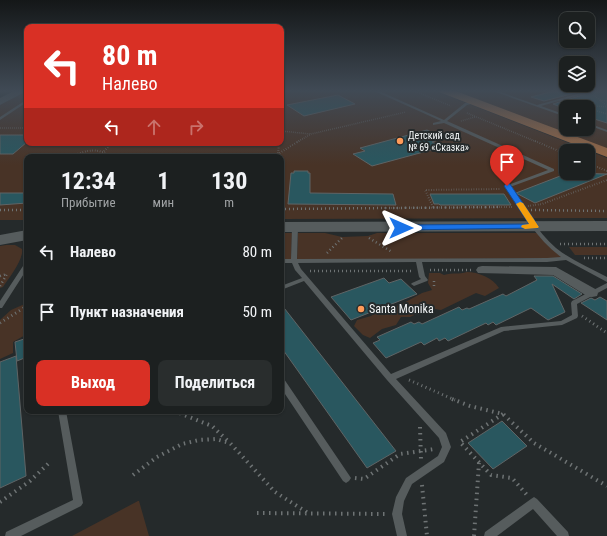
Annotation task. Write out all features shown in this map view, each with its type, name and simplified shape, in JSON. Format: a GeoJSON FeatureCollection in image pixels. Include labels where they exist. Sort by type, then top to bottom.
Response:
{"type":"FeatureCollection","features":[{"type":"Feature","properties":{"kind":"main road"},"geometry":{"type":"LineString","coordinates":[[508,115],[607,153]]}},
{"type":"Feature","properties":{"kind":"street"},"geometry":{"type":"LineString","coordinates":[[288,227],[607,226]]}},
{"type":"Feature","properties":{"kind":"street"},"geometry":{"type":"LineString","coordinates":[[0,227],[24,228]]}},
{"type":"Feature","properties":{"kind":"street"},"geometry":{"type":"LineString","coordinates":[[0,240],[24,236]]}},
{"type":"Feature","properties":{"kind":"street"},"geometry":{"type":"LineString","coordinates":[[482,270],[556,270],[592,293]]}},
{"type":"Feature","properties":{"kind":"lane"},"geometry":{"type":"LineString","coordinates":[[428,115],[552,170],[507,186],[541,236],[553,248],[607,280]]}},
{"type":"Feature","properties":{"kind":"lane"},"geometry":{"type":"LineString","coordinates":[[434,124],[444,122],[453,115]]}},
{"type":"Feature","properties":{"kind":"lane"},"geometry":{"type":"LineString","coordinates":[[595,127],[607,131]]}},
{"type":"Feature","properties":{"kind":"lane"},"geometry":{"type":"LineString","coordinates":[[288,227],[294,261],[298,270],[393,376],[443,436],[447,447],[441,459],[409,481],[399,500],[397,514],[402,536]]}},
{"type":"Feature","properties":{"kind":"lane"},"geometry":{"type":"LineString","coordinates":[[284,261],[547,260],[569,258]]}},
{"type":"Feature","properties":{"kind":"lane"},"geometry":{"type":"LineString","coordinates":[[414,284],[425,280],[422,277],[419,260]]}},
{"type":"Feature","properties":{"kind":"lane"},"geometry":{"type":"LineString","coordinates":[[0,306],[24,269]]}},
{"type":"Feature","properties":{"kind":"lane"},"geometry":{"type":"LineString","coordinates":[[284,286],[304,275]]}},
{"type":"Feature","properties":{"kind":"lane"},"geometry":{"type":"LineString","coordinates":[[393,376],[503,329],[562,323],[575,316],[574,304],[607,285]]}},
{"type":"Feature","properties":{"kind":"lane"},"geometry":{"type":"LineString","coordinates":[[284,385],[350,478]]}},
{"type":"Feature","properties":{"kind":"lane"},"geometry":{"type":"LineString","coordinates":[[10,536],[78,503],[63,414]]}},
{"type":"Feature","properties":{"kind":"lane"},"geometry":{"type":"LineString","coordinates":[[489,536],[534,502],[564,536]]}},
{"type":"Feature","properties":{"kind":"path"},"geometry":{"type":"LineString","coordinates":[[284,131],[311,134],[394,115]]}},
{"type":"Feature","properties":{"kind":"path"},"geometry":{"type":"LineString","coordinates":[[455,122],[476,116],[559,151]]}},
{"type":"Feature","properties":{"kind":"path"},"geometry":{"type":"LineString","coordinates":[[0,128],[24,128]]}},
{"type":"Feature","properties":{"kind":"path"},"geometry":{"type":"LineString","coordinates":[[281,154],[311,134]]}},
{"type":"Feature","properties":{"kind":"path"},"geometry":{"type":"LineString","coordinates":[[104,152],[109,146]]}},
{"type":"Feature","properties":{"kind":"path"},"geometry":{"type":"LineString","coordinates":[[78,154],[87,151],[104,152],[107,154]]}},
{"type":"Feature","properties":{"kind":"path"},"geometry":{"type":"LineString","coordinates":[[595,167],[607,171]]}},
{"type":"Feature","properties":{"kind":"path"},"geometry":{"type":"LineString","coordinates":[[554,173],[559,171]]}},
{"type":"Feature","properties":{"kind":"path"},"geometry":{"type":"LineString","coordinates":[[522,208],[542,204],[607,180]]}},
{"type":"Feature","properties":{"kind":"path"},"geometry":{"type":"LineString","coordinates":[[433,208],[425,190],[510,189]]}},
{"type":"Feature","properties":{"kind":"path"},"geometry":{"type":"LineString","coordinates":[[284,209],[522,208],[607,211]]}},
{"type":"Feature","properties":{"kind":"path"},"geometry":{"type":"LineString","coordinates":[[0,210],[24,210]]}},
{"type":"Feature","properties":{"kind":"path"},"geometry":{"type":"LineString","coordinates":[[336,237],[349,238]]}},
{"type":"Feature","properties":{"kind":"path"},"geometry":{"type":"LineString","coordinates":[[368,237],[396,254]]}},
{"type":"Feature","properties":{"kind":"path"},"geometry":{"type":"LineString","coordinates":[[327,254],[342,238]]}},
{"type":"Feature","properties":{"kind":"path"},"geometry":{"type":"LineString","coordinates":[[553,248],[559,244],[607,244]]}},
{"type":"Feature","properties":{"kind":"path"},"geometry":{"type":"LineString","coordinates":[[304,275],[482,270]]}},
{"type":"Feature","properties":{"kind":"path"},"geometry":{"type":"LineString","coordinates":[[0,275],[7,274],[0,286]]}},
{"type":"Feature","properties":{"kind":"path"},"geometry":{"type":"LineString","coordinates":[[0,323],[24,307]]}},
{"type":"Feature","properties":{"kind":"path"},"geometry":{"type":"LineString","coordinates":[[575,311],[607,333]]}},
{"type":"Feature","properties":{"kind":"path"},"geometry":{"type":"LineString","coordinates":[[393,376],[470,406],[503,414],[534,443],[607,486]]}},
{"type":"Feature","properties":{"kind":"path"},"geometry":{"type":"LineString","coordinates":[[182,414],[212,426],[230,443],[275,492],[308,513]]}},
{"type":"Feature","properties":{"kind":"path"},"geometry":{"type":"LineString","coordinates":[[503,414],[460,442],[491,475],[512,478],[534,502]]}},
{"type":"Feature","properties":{"kind":"path"},"geometry":{"type":"LineString","coordinates":[[420,424],[421,472],[427,536]]}},
{"type":"Feature","properties":{"kind":"path"},"geometry":{"type":"LineString","coordinates":[[133,475],[157,457],[182,444],[199,440],[216,439],[230,443]]}},
{"type":"Feature","properties":{"kind":"path"},"geometry":{"type":"LineString","coordinates":[[350,478],[364,479],[400,454],[447,447]]}},
{"type":"Feature","properties":{"kind":"path"},"geometry":{"type":"LineString","coordinates":[[0,502],[30,480],[50,462]]}},
{"type":"Feature","properties":{"kind":"path"},"geometry":{"type":"LineString","coordinates":[[474,536],[479,462]]}},
{"type":"Feature","properties":{"kind":"path"},"geometry":{"type":"LineString","coordinates":[[257,513],[397,514]]}},
{"type":"Feature","properties":{"kind":"shaded area"},"geometry":{"type":"Polygon","coordinates":[[[0,115],[24,115],[24,146],[284,146],[284,115],[497,115],[571,144],[559,144],[559,180],[595,180],[595,153],[607,158],[607,218],[284,219],[284,154],[24,154],[24,220],[0,220],[0,115]]]}},
{"type":"Feature","properties":{"kind":"shaded area"},"geometry":{"type":"Polygon","coordinates":[[[517,115],[559,115],[559,131],[517,115]]]}},
{"type":"Feature","properties":{"kind":"shaded area"},"geometry":{"type":"Polygon","coordinates":[[[595,115],[607,115],[607,149],[573,136],[595,136],[595,115]]]}},
{"type":"Feature","properties":{"kind":"shaded area"},"geometry":{"type":"Polygon","coordinates":[[[284,233],[292,233],[291,260],[284,260],[284,233]]]}},
{"type":"Feature","properties":{"kind":"shaded area"},"geometry":{"type":"Polygon","coordinates":[[[298,233],[325,233],[342,237],[368,236],[377,233],[537,233],[566,258],[297,260],[298,233]]]}},
{"type":"Feature","properties":{"kind":"shaded area"},"geometry":{"type":"Polygon","coordinates":[[[15,245],[22,249],[22,253],[21,258],[12,274],[3,287],[0,288],[0,246],[15,245]]]}},
{"type":"Feature","properties":{"kind":"shaded area"},"geometry":{"type":"Polygon","coordinates":[[[569,247],[607,247],[607,255],[575,255],[569,247]]]}},
{"type":"Feature","properties":{"kind":"shaded area"},"geometry":{"type":"Polygon","coordinates":[[[467,272],[485,276],[493,281],[499,288],[485,296],[476,293],[441,310],[429,308],[410,317],[401,317],[396,325],[382,329],[370,338],[363,335],[354,326],[357,320],[371,316],[383,309],[400,305],[422,293],[432,290],[428,283],[429,273],[440,273],[444,275],[467,272]]]}},
{"type":"Feature","properties":{"kind":"shaded area"},"geometry":{"type":"Polygon","coordinates":[[[24,304],[24,336],[13,342],[13,353],[0,359],[0,320],[11,310],[24,304]]]}},
{"type":"Feature","properties":{"kind":"shaded area"},"geometry":{"type":"Polygon","coordinates":[[[138,501],[149,536],[72,536],[138,501]]]}},
{"type":"Feature","properties":{"kind":"building"},"geometry":{"type":"Polygon","coordinates":[[[595,115],[607,115],[607,123],[595,119],[595,115]]]}},
{"type":"Feature","properties":{"kind":"building"},"geometry":{"type":"Polygon","coordinates":[[[427,130],[443,138],[432,142],[442,147],[372,166],[353,154],[365,151],[360,148],[427,130]]]}},
{"type":"Feature","properties":{"kind":"building"},"geometry":{"type":"Polygon","coordinates":[[[0,135],[24,135],[24,145],[13,154],[0,154],[0,135]]]}},
{"type":"Feature","properties":{"kind":"building"},"geometry":{"type":"Polygon","coordinates":[[[294,171],[308,171],[308,173],[310,173],[310,193],[393,194],[396,205],[288,204],[291,173],[294,173],[294,171]]]}},
{"type":"Feature","properties":{"kind":"building"},"geometry":{"type":"Polygon","coordinates":[[[595,174],[607,174],[595,179],[595,174]]]}},
{"type":"Feature","properties":{"kind":"building"},"geometry":{"type":"Polygon","coordinates":[[[559,176],[559,180],[592,180],[535,203],[516,193],[559,176]]]}},
{"type":"Feature","properties":{"kind":"building"},"geometry":{"type":"Polygon","coordinates":[[[0,193],[24,193],[24,203],[0,205],[0,193]]]}},
{"type":"Feature","properties":{"kind":"building"},"geometry":{"type":"Polygon","coordinates":[[[430,194],[504,194],[511,205],[440,205],[434,204],[430,194]]]}},
{"type":"Feature","properties":{"kind":"building"},"geometry":{"type":"Polygon","coordinates":[[[534,276],[553,276],[582,294],[574,299],[552,284],[565,312],[548,320],[531,308],[496,325],[493,322],[488,325],[486,323],[448,341],[445,338],[439,341],[437,338],[424,345],[421,342],[386,358],[373,343],[380,340],[377,337],[411,322],[414,324],[419,322],[422,324],[459,307],[462,310],[467,308],[469,309],[503,294],[506,296],[537,280],[534,276]]]}},
{"type":"Feature","properties":{"kind":"building","name":"Santa Monika"},"geometry":{"type":"Polygon","coordinates":[[[384,278],[389,283],[401,279],[417,294],[351,320],[331,297],[384,278]]]}},
{"type":"Feature","properties":{"kind":"building"},"geometry":{"type":"Polygon","coordinates":[[[600,297],[607,301],[607,320],[581,303],[591,298],[595,300],[600,297]]]}},
{"type":"Feature","properties":{"kind":"building"},"geometry":{"type":"Polygon","coordinates":[[[284,308],[396,451],[367,468],[284,351],[284,308]]]}},
{"type":"Feature","properties":{"kind":"building"},"geometry":{"type":"Polygon","coordinates":[[[24,339],[24,358],[17,361],[15,342],[24,339]]]}},
{"type":"Feature","properties":{"kind":"building"},"geometry":{"type":"Polygon","coordinates":[[[16,356],[26,476],[0,488],[0,362],[16,356]]]}},
{"type":"Feature","properties":{"kind":"building"},"geometry":{"type":"Polygon","coordinates":[[[502,421],[527,446],[493,469],[468,443],[502,421]]]}},
{"type":"Feature","properties":{"kind":"slow traffic"},"geometry":{"type":"LineString","coordinates":[[520,204],[535,227],[525,227]]}},
{"type":"Feature","properties":{"kind":"place","name":"Детский сад № 69 «Сказка»"},"geometry":{"type":"Point","coordinates":[400,141]}},
{"type":"Feature","properties":{"kind":"place","name":"Santa Monika"},"geometry":{"type":"Point","coordinates":[361,309]}},
{"type":"Feature","properties":{"kind":"route"},"geometry":{"type":"LineString","coordinates":[[401,228],[535,227],[507,186]]}}]}
